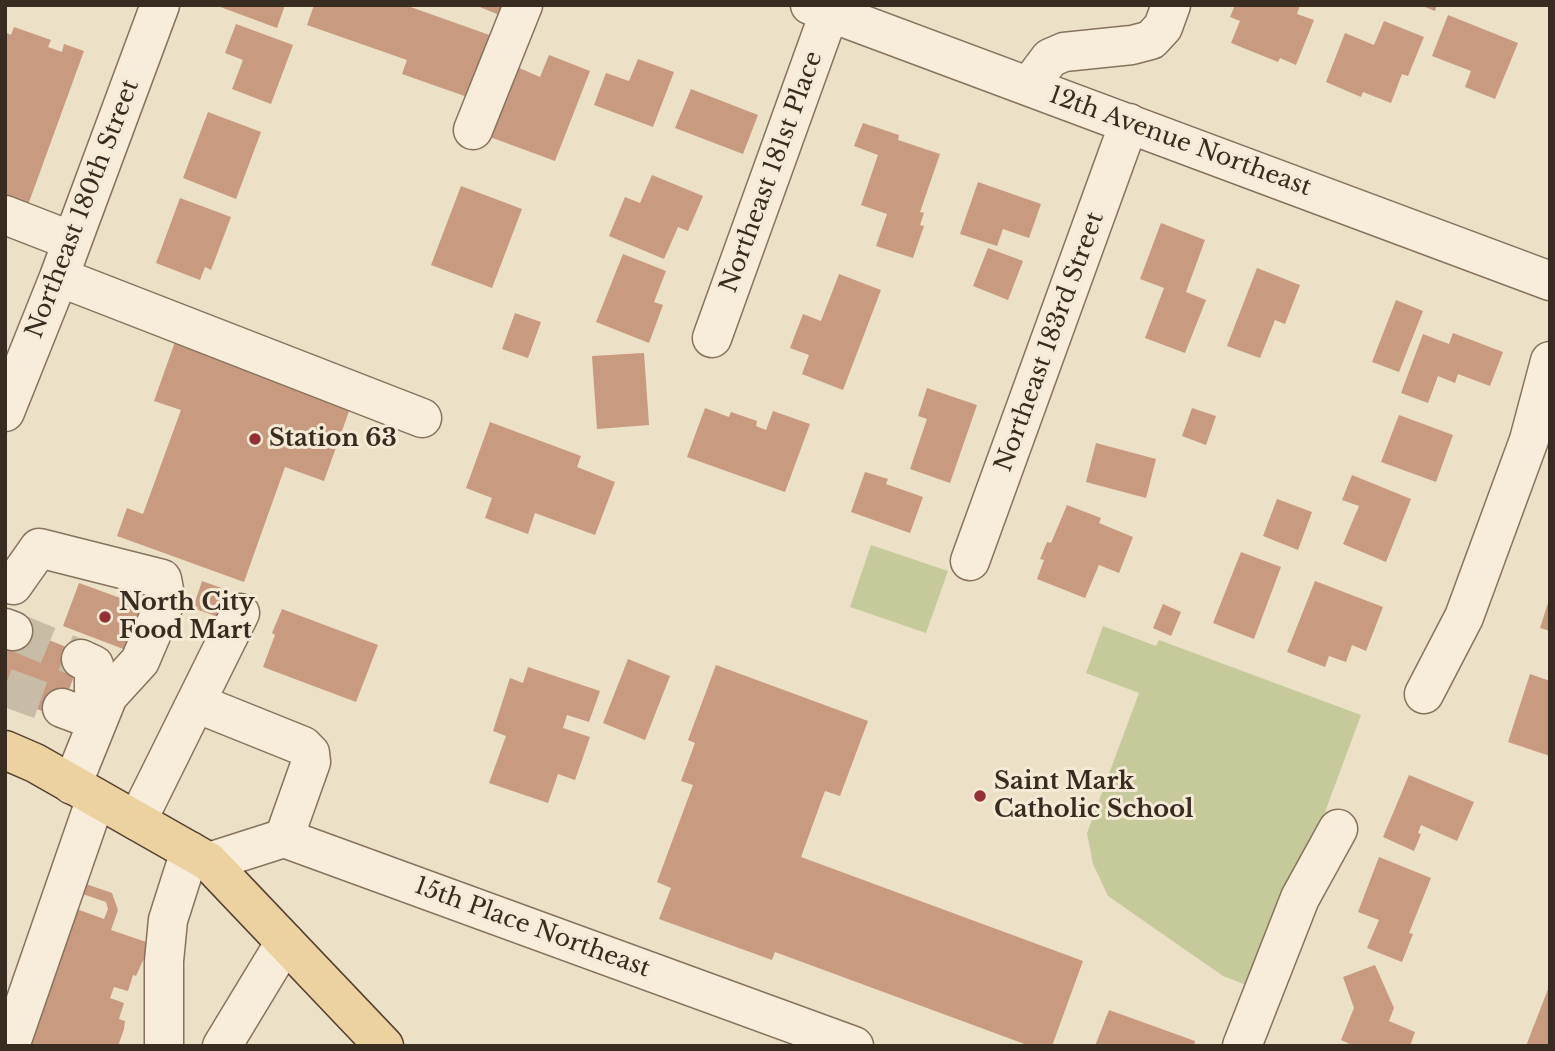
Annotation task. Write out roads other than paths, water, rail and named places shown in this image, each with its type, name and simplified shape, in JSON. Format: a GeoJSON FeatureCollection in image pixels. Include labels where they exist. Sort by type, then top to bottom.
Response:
{"type":"FeatureCollection","features":[{"type":"Feature","properties":{"kind":"main road"},"geometry":{"type":"LineString","coordinates":[[7,758],[84,791],[200,857],[384,1046]]}},
{"type":"Feature","properties":{"kind":"street","name":"Northeast 180th Street"},"geometry":{"type":"LineString","coordinates":[[5,412],[59,277],[160,5]]}},
{"type":"Feature","properties":{"kind":"street"},"geometry":{"type":"LineString","coordinates":[[473,130],[523,5]]}},
{"type":"Feature","properties":{"kind":"street"},"geometry":{"type":"LineString","coordinates":[[1029,86],[1050,58],[1064,52],[1132,45],[1151,40],[1163,27],[1171,5]]}},
{"type":"Feature","properties":{"kind":"street","name":"12th Avenue Northeast"},"geometry":{"type":"LineString","coordinates":[[824,8],[1550,281]]}},
{"type":"Feature","properties":{"kind":"street","name":"Northeast 181st Place"},"geometry":{"type":"LineString","coordinates":[[712,338],[824,8]]}},
{"type":"Feature","properties":{"kind":"street","name":"Northeast 183rd Street"},"geometry":{"type":"LineString","coordinates":[[970,561],[1129,123]]}},
{"type":"Feature","properties":{"kind":"street"},"geometry":{"type":"LineString","coordinates":[[5,215],[72,240]]}},
{"type":"Feature","properties":{"kind":"street"},"geometry":{"type":"LineString","coordinates":[[59,277],[422,418]]}},
{"type":"Feature","properties":{"kind":"street"},"geometry":{"type":"LineString","coordinates":[[1424,694],[1464,617],[1529,440],[1550,361]]}},
{"type":"Feature","properties":{"kind":"street"},"geometry":{"type":"LineString","coordinates":[[8,607],[39,548],[162,579],[166,600],[140,661],[86,693],[84,791],[10,1046]]}},
{"type":"Feature","properties":{"kind":"street"},"geometry":{"type":"LineString","coordinates":[[137,821],[240,613]]}},
{"type":"Feature","properties":{"kind":"street"},"geometry":{"type":"LineString","coordinates":[[164,1046],[164,961],[168,920],[200,857],[284,838],[311,762],[310,753],[303,746],[196,703]]}},
{"type":"Feature","properties":{"kind":"street"},"geometry":{"type":"LineString","coordinates":[[1231,1040],[1300,898],[1338,829]]}},
{"type":"Feature","properties":{"kind":"street","name":"15th Place Northeast"},"geometry":{"type":"LineString","coordinates":[[284,838],[854,1046]]}},
{"type":"Feature","properties":{"kind":"street"},"geometry":{"type":"LineString","coordinates":[[222,1046],[285,942]]}},
{"type":"Feature","properties":{"kind":"tunnel"},"geometry":{"type":"LineString","coordinates":[[13,631],[81,659]]}},
{"type":"Feature","properties":{"kind":"tunnel"},"geometry":{"type":"LineString","coordinates":[[5,687],[62,708]]}},
{"type":"Feature","properties":{"kind":"place","name":"Station 63"},"geometry":{"type":"Point","coordinates":[255,439]}},
{"type":"Feature","properties":{"kind":"place","name":"North City Food Mart"},"geometry":{"type":"Point","coordinates":[105,617]}},
{"type":"Feature","properties":{"kind":"place","name":"Saint Mark Catholic School"},"geometry":{"type":"Point","coordinates":[980,796]}}]}
